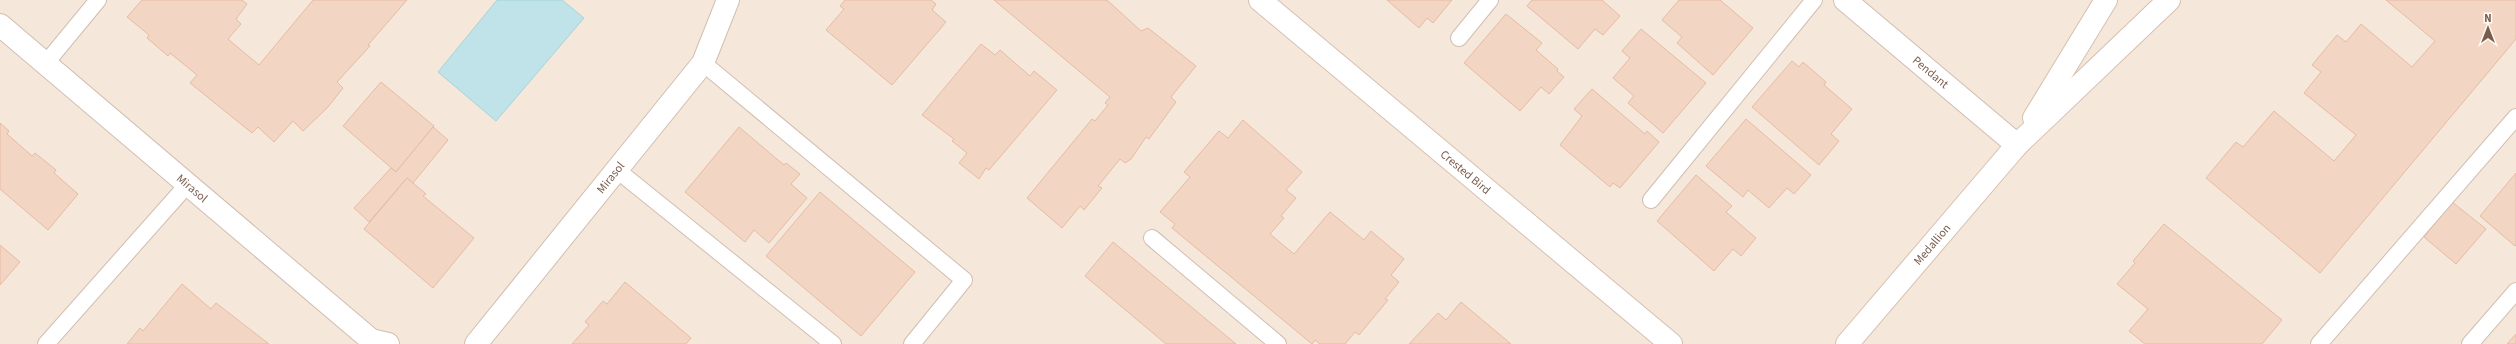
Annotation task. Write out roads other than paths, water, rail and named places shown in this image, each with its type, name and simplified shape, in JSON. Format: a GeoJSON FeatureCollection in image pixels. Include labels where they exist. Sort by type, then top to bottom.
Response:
{"type":"FeatureCollection","features":[{"type":"Feature","properties":{"kind":"street","name":"Mirasol"},"geometry":{"type":"LineString","coordinates":[[476,344],[703,63],[728,0]]}},
{"type":"Feature","properties":{"kind":"street","name":"Crested Bird"},"geometry":{"type":"LineString","coordinates":[[1260,0],[1671,344]]}},
{"type":"Feature","properties":{"kind":"street","name":"Pendant"},"geometry":{"type":"LineString","coordinates":[[1845,0],[2017,145]]}},
{"type":"Feature","properties":{"kind":"street","name":"Medallion"},"geometry":{"type":"LineString","coordinates":[[2017,145],[2106,0]]}},
{"type":"Feature","properties":{"kind":"street","name":"Medallion"},"geometry":{"type":"LineString","coordinates":[[1847,344],[2017,145],[2169,0]]}},
{"type":"Feature","properties":{"kind":"street","name":"Mirasol"},"geometry":{"type":"LineString","coordinates":[[0,24],[371,340],[388,344]]}},
{"type":"Feature","properties":{"kind":"lane"},"geometry":{"type":"LineString","coordinates":[[46,63],[98,0]]}},
{"type":"Feature","properties":{"kind":"lane"},"geometry":{"type":"LineString","coordinates":[[1459,38],[1490,0]]}},
{"type":"Feature","properties":{"kind":"lane"},"geometry":{"type":"LineString","coordinates":[[1650,200],[1814,0]]}},
{"type":"Feature","properties":{"kind":"lane"},"geometry":{"type":"LineString","coordinates":[[703,63],[964,280],[912,344]]}},
{"type":"Feature","properties":{"kind":"lane"},"geometry":{"type":"LineString","coordinates":[[2319,344],[2516,117]]}},
{"type":"Feature","properties":{"kind":"lane"},"geometry":{"type":"LineString","coordinates":[[617,170],[833,344]]}},
{"type":"Feature","properties":{"kind":"lane"},"geometry":{"type":"LineString","coordinates":[[46,344],[188,184]]}},
{"type":"Feature","properties":{"kind":"lane"},"geometry":{"type":"LineString","coordinates":[[1152,238],[1278,344]]}},
{"type":"Feature","properties":{"kind":"lane"},"geometry":{"type":"LineString","coordinates":[[2470,344],[2516,291]]}},
{"type":"Feature","properties":{"kind":"water"},"geometry":{"type":"Polygon","coordinates":[[[497,0],[562,0],[584,18],[496,121],[438,72],[497,0]]]}}]}
